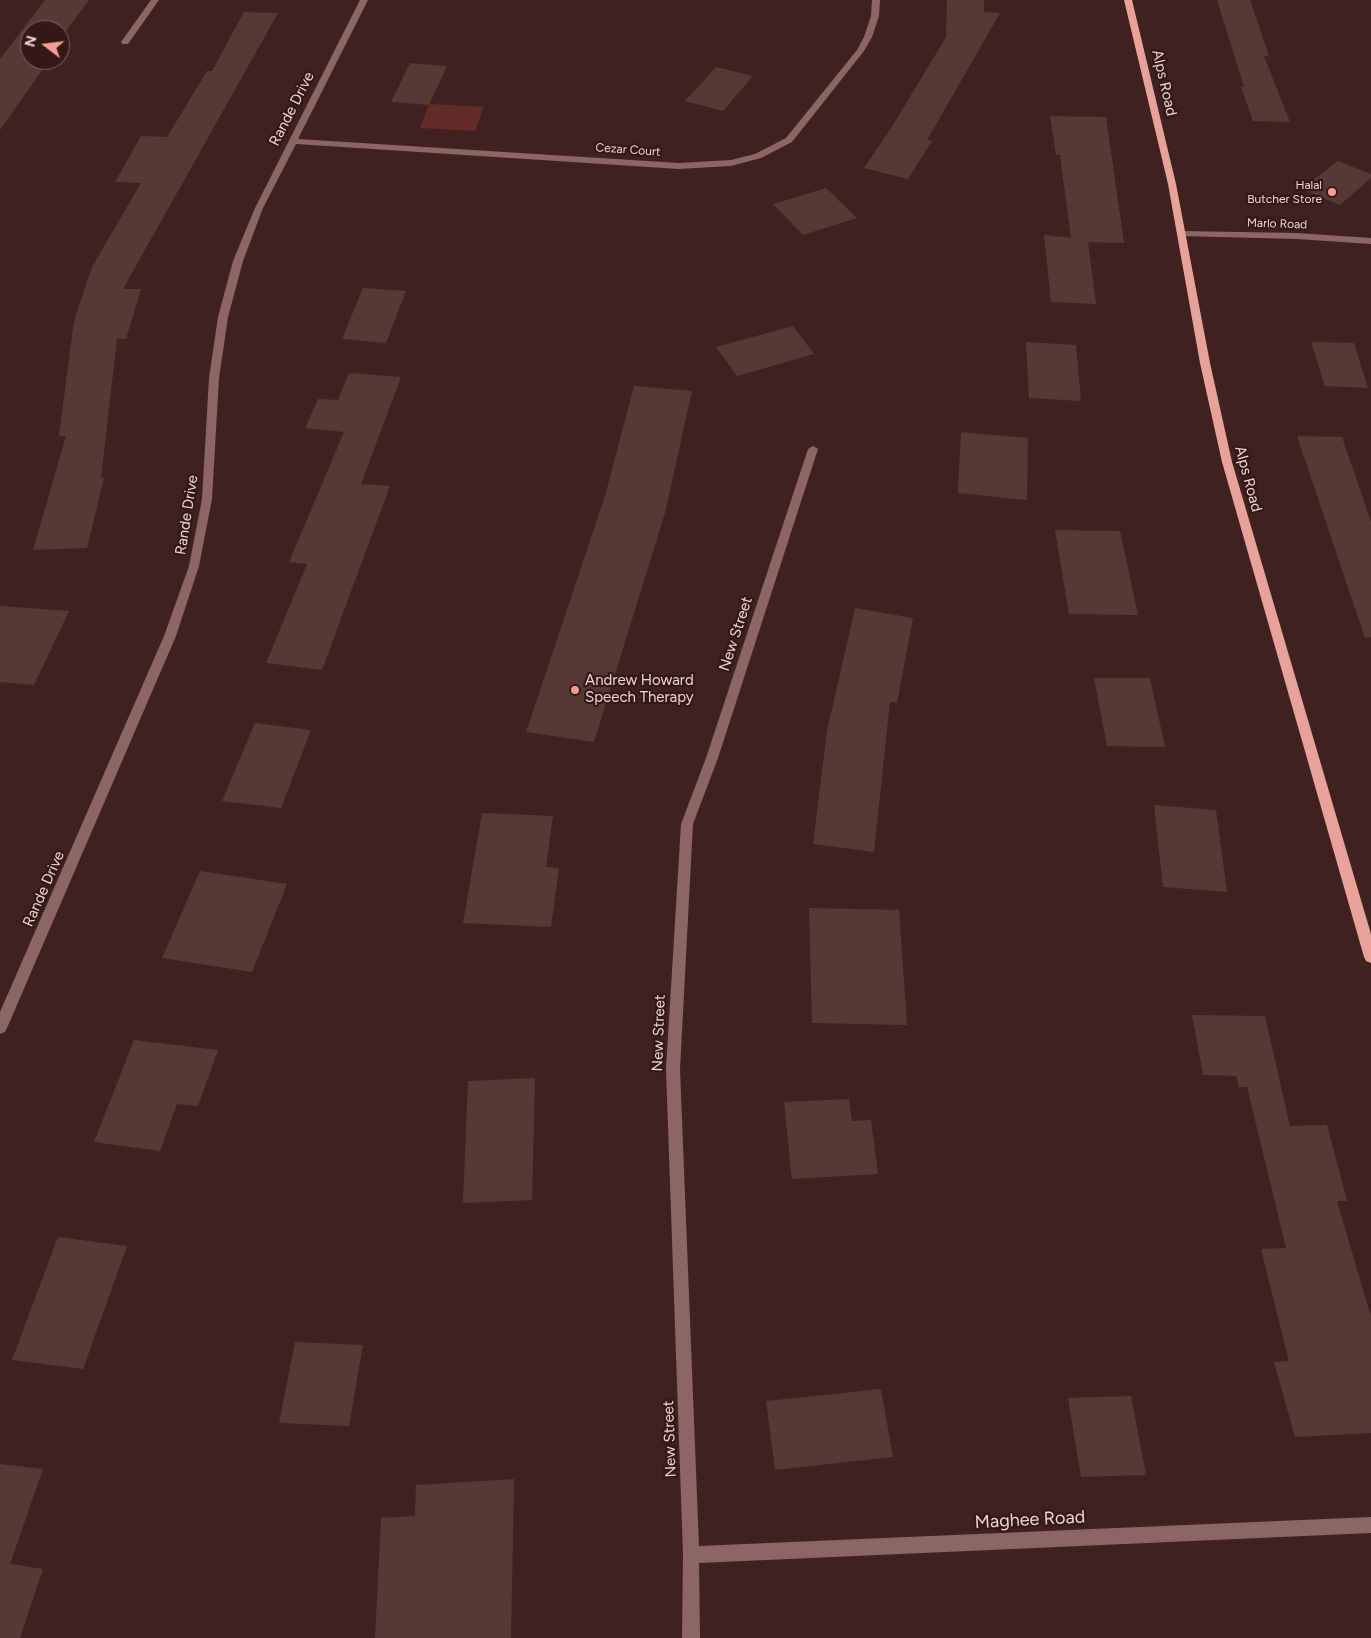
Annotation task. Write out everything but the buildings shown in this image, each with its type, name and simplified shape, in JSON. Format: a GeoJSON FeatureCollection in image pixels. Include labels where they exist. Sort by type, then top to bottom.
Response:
{"type":"FeatureCollection","features":[{"type":"Feature","properties":{"kind":"main road","name":"Alps Road"},"geometry":{"type":"LineString","coordinates":[[1128,0],[1172,184],[1205,363],[1227,462],[1371,957]]}},
{"type":"Feature","properties":{"kind":"street"},"geometry":{"type":"LineString","coordinates":[[125,42],[155,0]]}},
{"type":"Feature","properties":{"kind":"street","name":"Rande Drive"},"geometry":{"type":"LineString","coordinates":[[0,1028],[170,636],[194,566],[207,499],[214,378],[223,317],[245,243],[259,208],[364,0]]}},
{"type":"Feature","properties":{"kind":"street","name":"Cezar Court"},"geometry":{"type":"LineString","coordinates":[[292,141],[679,166],[731,163],[758,156],[789,140],[860,51],[868,37],[875,16],[876,0]]}},
{"type":"Feature","properties":{"kind":"street","name":"Marlo Road"},"geometry":{"type":"LineString","coordinates":[[1182,234],[1297,236],[1371,241]]}},
{"type":"Feature","properties":{"kind":"street","name":"New Street"},"geometry":{"type":"LineString","coordinates":[[691,1638],[691,1555],[673,1069],[687,824],[712,758],[814,449]]}},
{"type":"Feature","properties":{"kind":"street","name":"Maghee Road"},"geometry":{"type":"LineString","coordinates":[[691,1555],[1371,1525]]}},
{"type":"Feature","properties":{"kind":"shaded area"},"geometry":{"type":"Polygon","coordinates":[[[429,104],[484,107],[475,131],[420,128],[429,104]]]}},
{"type":"Feature","properties":{"kind":"place","name":"Halal Butcher Store"},"geometry":{"type":"Point","coordinates":[1332,192]}},
{"type":"Feature","properties":{"kind":"place","name":"Andrew Howard Speech Therapy"},"geometry":{"type":"Point","coordinates":[575,690]}}]}
